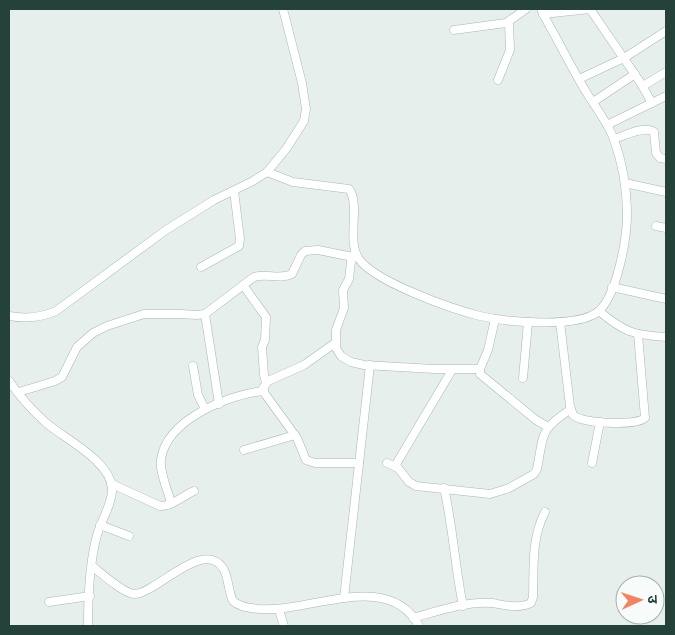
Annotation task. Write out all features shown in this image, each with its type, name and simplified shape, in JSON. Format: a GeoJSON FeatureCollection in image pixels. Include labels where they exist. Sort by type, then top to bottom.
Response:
{"type":"FeatureCollection","features":[{"type":"Feature","properties":{"kind":"street"},"geometry":{"type":"LineString","coordinates":[[9,316],[42,317],[56,311],[166,230],[214,200],[267,172],[297,134],[304,121],[306,109],[304,90],[283,9]]}},
{"type":"Feature","properties":{"kind":"street"},"geometry":{"type":"LineString","coordinates":[[454,30],[509,22],[526,9]]}},
{"type":"Feature","properties":{"kind":"street"},"geometry":{"type":"LineString","coordinates":[[19,392],[62,377],[77,347],[93,333],[107,326],[144,314],[205,314],[243,285],[259,276],[283,277],[292,274],[305,250],[354,254],[364,264],[392,282],[446,305],[481,316],[528,322],[560,322],[591,316],[604,304],[612,288],[620,262],[626,233],[627,204],[624,183],[614,139],[579,80],[542,11],[590,9],[643,86],[652,103]]}},
{"type":"Feature","properties":{"kind":"street"},"geometry":{"type":"LineString","coordinates":[[498,80],[510,50],[509,22]]}},
{"type":"Feature","properties":{"kind":"street"},"geometry":{"type":"LineString","coordinates":[[579,80],[624,58],[666,31]]}},
{"type":"Feature","properties":{"kind":"street"},"geometry":{"type":"LineString","coordinates":[[643,86],[666,72]]}},
{"type":"Feature","properties":{"kind":"street"},"geometry":{"type":"LineString","coordinates":[[593,102],[635,74]]}},
{"type":"Feature","properties":{"kind":"street"},"geometry":{"type":"LineString","coordinates":[[607,125],[666,96]]}},
{"type":"Feature","properties":{"kind":"street"},"geometry":{"type":"LineString","coordinates":[[614,139],[651,130],[654,132],[657,155],[660,158],[666,159]]}},
{"type":"Feature","properties":{"kind":"street"},"geometry":{"type":"LineString","coordinates":[[267,172],[294,182],[349,189],[353,198],[354,254],[348,279],[343,290],[345,305],[337,324],[335,343],[338,352],[345,359],[356,364],[480,370]]}},
{"type":"Feature","properties":{"kind":"street"},"geometry":{"type":"LineString","coordinates":[[624,183],[666,192]]}},
{"type":"Feature","properties":{"kind":"street"},"geometry":{"type":"LineString","coordinates":[[201,267],[239,246],[240,234],[234,191]]}},
{"type":"Feature","properties":{"kind":"street"},"geometry":{"type":"LineString","coordinates":[[656,226],[666,228]]}},
{"type":"Feature","properties":{"kind":"street"},"geometry":{"type":"LineString","coordinates":[[243,285],[266,317],[265,340],[262,347],[265,387],[295,435],[303,456],[309,462],[359,463]]}},
{"type":"Feature","properties":{"kind":"street"},"geometry":{"type":"LineString","coordinates":[[612,288],[666,299]]}},
{"type":"Feature","properties":{"kind":"street"},"geometry":{"type":"LineString","coordinates":[[599,310],[617,326],[630,332],[666,337]]}},
{"type":"Feature","properties":{"kind":"street"},"geometry":{"type":"LineString","coordinates":[[205,314],[219,404]]}},
{"type":"Feature","properties":{"kind":"street"},"geometry":{"type":"LineString","coordinates":[[495,318],[488,350],[480,370],[482,376],[536,420],[548,427]]}},
{"type":"Feature","properties":{"kind":"street"},"geometry":{"type":"LineString","coordinates":[[523,378],[528,322]]}},
{"type":"Feature","properties":{"kind":"street"},"geometry":{"type":"LineString","coordinates":[[560,322],[571,409],[573,415],[578,419],[600,422],[636,422],[645,418],[638,334]]}},
{"type":"Feature","properties":{"kind":"street"},"geometry":{"type":"LineString","coordinates":[[172,503],[161,467],[161,457],[170,439],[184,422],[205,409],[265,387],[335,343]]}},
{"type":"Feature","properties":{"kind":"street"},"geometry":{"type":"LineString","coordinates":[[344,598],[370,365]]}},
{"type":"Feature","properties":{"kind":"street"},"geometry":{"type":"LineString","coordinates":[[193,366],[198,395],[205,409]]}},
{"type":"Feature","properties":{"kind":"street"},"geometry":{"type":"LineString","coordinates":[[452,370],[391,464],[401,471],[412,484],[418,486],[490,494],[502,491],[531,476],[537,469],[543,438],[548,427],[571,409]]}},
{"type":"Feature","properties":{"kind":"street"},"geometry":{"type":"LineString","coordinates":[[9,381],[42,420],[93,458],[109,477],[112,484],[111,498],[96,540],[92,566],[88,626]]}},
{"type":"Feature","properties":{"kind":"street"},"geometry":{"type":"LineString","coordinates":[[592,463],[600,422]]}},
{"type":"Feature","properties":{"kind":"street"},"geometry":{"type":"LineString","coordinates":[[244,450],[295,435]]}},
{"type":"Feature","properties":{"kind":"street"},"geometry":{"type":"LineString","coordinates":[[112,484],[160,506],[167,506],[194,491]]}},
{"type":"Feature","properties":{"kind":"street"},"geometry":{"type":"LineString","coordinates":[[444,488],[451,520],[456,570],[463,606]]}},
{"type":"Feature","properties":{"kind":"street"},"geometry":{"type":"LineString","coordinates":[[413,618],[463,606],[487,603],[515,606],[531,602],[534,597],[533,556],[536,535],[545,512]]}},
{"type":"Feature","properties":{"kind":"street"},"geometry":{"type":"LineString","coordinates":[[100,526],[129,536]]}},
{"type":"Feature","properties":{"kind":"street"},"geometry":{"type":"LineString","coordinates":[[92,566],[126,592],[135,594],[147,590],[187,564],[214,561],[223,568],[231,596],[237,604],[256,609],[279,610],[344,598],[370,597],[393,601],[406,610],[419,626]]}},
{"type":"Feature","properties":{"kind":"street"},"geometry":{"type":"LineString","coordinates":[[49,602],[90,596]]}},
{"type":"Feature","properties":{"kind":"street"},"geometry":{"type":"LineString","coordinates":[[279,610],[284,626]]}}]}
